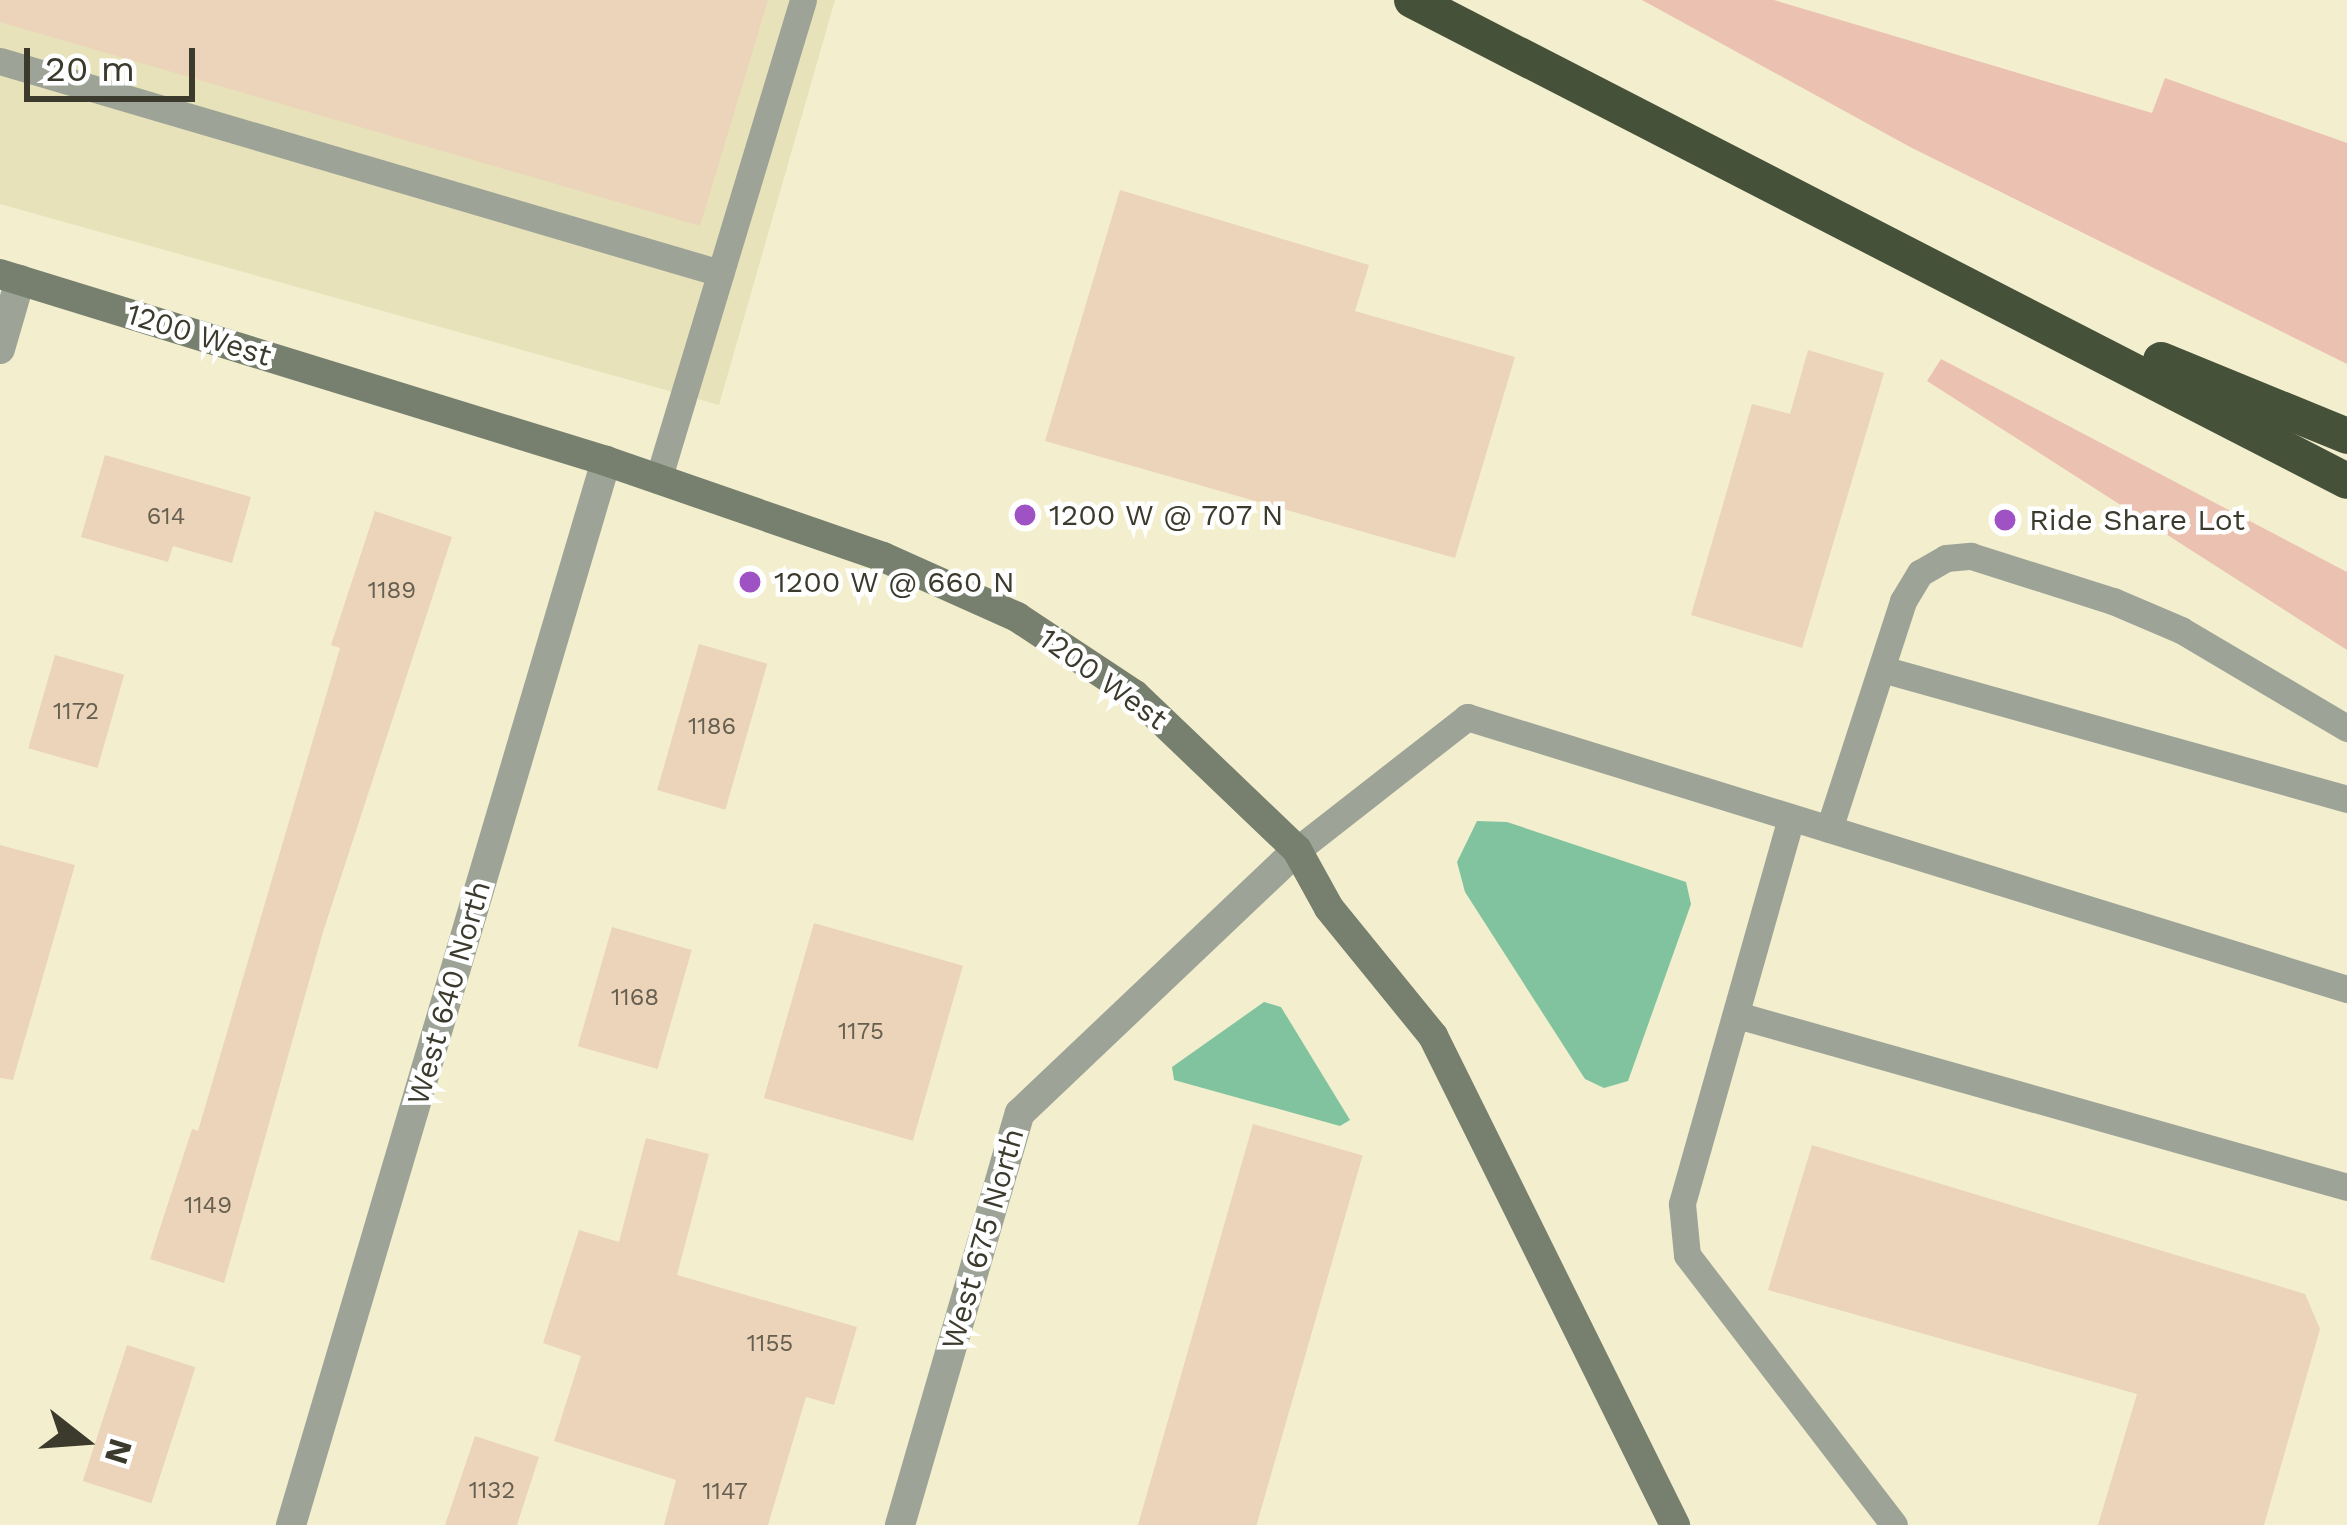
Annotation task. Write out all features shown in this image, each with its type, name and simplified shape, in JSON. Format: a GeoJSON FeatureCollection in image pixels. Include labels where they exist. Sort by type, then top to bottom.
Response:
{"type":"FeatureCollection","features":[{"type":"Feature","properties":{"kind":"highway"},"geometry":{"type":"LineString","coordinates":[[1412,0],[1963,279],[2347,481]]}},
{"type":"Feature","properties":{"kind":"highway"},"geometry":{"type":"LineString","coordinates":[[1963,279],[2347,436]]}},
{"type":"Feature","properties":{"kind":"street","name":"1200 West"},"geometry":{"type":"LineString","coordinates":[[10,277],[606,461],[883,557],[1017,617],[1135,695],[1297,850],[1329,908],[1432,1036],[1675,1525]]}},
{"type":"Feature","properties":{"kind":"street"},"geometry":{"type":"LineString","coordinates":[[0,349],[10,277]]}},
{"type":"Feature","properties":{"kind":"street","name":"West 640 North"},"geometry":{"type":"LineString","coordinates":[[291,1525],[606,461]]}},
{"type":"Feature","properties":{"kind":"street","name":"West 675 North"},"geometry":{"type":"LineString","coordinates":[[900,1525],[1020,1113],[1297,850]]}},
{"type":"Feature","properties":{"kind":"lane"},"geometry":{"type":"LineString","coordinates":[[658,479],[802,0]]}},
{"type":"Feature","properties":{"kind":"lane"},"geometry":{"type":"LineString","coordinates":[[0,62],[720,273]]}},
{"type":"Feature","properties":{"kind":"lane"},"geometry":{"type":"LineString","coordinates":[[1828,829],[1882,668],[1920,573],[1971,556],[2181,630],[2347,728]]}},
{"type":"Feature","properties":{"kind":"lane"},"geometry":{"type":"LineString","coordinates":[[1882,668],[2347,799]]}},
{"type":"Feature","properties":{"kind":"lane"},"geometry":{"type":"LineString","coordinates":[[1297,850],[1467,717],[2347,989]]}},
{"type":"Feature","properties":{"kind":"lane"},"geometry":{"type":"LineString","coordinates":[[1791,818],[1682,1204],[1687,1255],[1894,1525]]}},
{"type":"Feature","properties":{"kind":"lane"},"geometry":{"type":"LineString","coordinates":[[1737,1015],[2347,1187]]}},
{"type":"Feature","properties":{"kind":"shaded area"},"geometry":{"type":"Polygon","coordinates":[[[0,0],[835,0],[719,405],[0,204],[0,0]]]}},
{"type":"Feature","properties":{"kind":"shaded area"},"geometry":{"type":"Polygon","coordinates":[[[1642,0],[1774,0],[2152,113],[2165,78],[2347,143],[2347,364],[1910,147],[1642,0]]]}},
{"type":"Feature","properties":{"kind":"shaded area"},"geometry":{"type":"Polygon","coordinates":[[[1941,359],[2347,572],[2347,650],[1927,381],[1941,359]]]}},
{"type":"Feature","properties":{"kind":"shaded area"},"geometry":{"type":"Polygon","coordinates":[[[1477,821],[1507,822],[1686,882],[1691,904],[1628,1081],[1604,1088],[1585,1079],[1465,892],[1457,862],[1477,821]]]}},
{"type":"Feature","properties":{"kind":"shaded area"},"geometry":{"type":"Polygon","coordinates":[[[1264,1002],[1281,1007],[1350,1120],[1340,1126],[1174,1080],[1172,1067],[1264,1002]]]}},
{"type":"Feature","properties":{"kind":"building"},"geometry":{"type":"Polygon","coordinates":[[[0,0],[768,0],[700,226],[0,22],[0,0]]]}},
{"type":"Feature","properties":{"kind":"building"},"geometry":{"type":"Polygon","coordinates":[[[1120,190],[1369,265],[1355,311],[1515,357],[1455,558],[1045,441],[1120,190]]]}},
{"type":"Feature","properties":{"kind":"building"},"geometry":{"type":"Polygon","coordinates":[[[1808,350],[1884,373],[1802,648],[1691,615],[1752,404],[1790,414],[1808,350]]]}},
{"type":"Feature","properties":{"kind":"building"},"geometry":{"type":"Polygon","coordinates":[[[105,455],[251,497],[232,563],[173,546],[168,562],[81,537],[105,455]]]}},
{"type":"Feature","properties":{"kind":"building"},"geometry":{"type":"Polygon","coordinates":[[[375,511],[452,537],[323,932],[224,1283],[150,1259],[192,1129],[198,1131],[340,648],[331,645],[375,511]]]}},
{"type":"Feature","properties":{"kind":"building"},"geometry":{"type":"Polygon","coordinates":[[[699,644],[767,664],[725,810],[657,790],[699,644]]]}},
{"type":"Feature","properties":{"kind":"building"},"geometry":{"type":"Polygon","coordinates":[[[55,655],[124,675],[97,768],[28,748],[55,655]]]}},
{"type":"Feature","properties":{"kind":"building"},"geometry":{"type":"Polygon","coordinates":[[[0,845],[75,865],[13,1080],[0,1078],[0,845]]]}},
{"type":"Feature","properties":{"kind":"building"},"geometry":{"type":"Polygon","coordinates":[[[814,923],[963,966],[913,1141],[764,1098],[814,923]]]}},
{"type":"Feature","properties":{"kind":"building"},"geometry":{"type":"Polygon","coordinates":[[[612,927],[692,950],[658,1069],[578,1046],[612,927]]]}},
{"type":"Feature","properties":{"kind":"building"},"geometry":{"type":"Polygon","coordinates":[[[1253,1124],[1363,1155],[1257,1525],[1138,1525],[1253,1124]]]}},
{"type":"Feature","properties":{"kind":"building"},"geometry":{"type":"Polygon","coordinates":[[[646,1138],[709,1154],[677,1275],[857,1327],[834,1405],[806,1397],[768,1525],[664,1525],[676,1480],[554,1441],[581,1356],[543,1343],[579,1230],[619,1242],[646,1138]]]}},
{"type":"Feature","properties":{"kind":"building"},"geometry":{"type":"Polygon","coordinates":[[[1812,1145],[2305,1294],[2320,1329],[2264,1525],[2098,1525],[2137,1394],[1768,1290],[1812,1145]]]}},
{"type":"Feature","properties":{"kind":"building"},"geometry":{"type":"Polygon","coordinates":[[[127,1345],[195,1367],[151,1503],[83,1481],[127,1345]]]}},
{"type":"Feature","properties":{"kind":"building"},"geometry":{"type":"Polygon","coordinates":[[[475,1436],[539,1457],[517,1525],[445,1525],[475,1436]]]}},
{"type":"Feature","properties":{"kind":"place","name":"1200 W @ 707 N"},"geometry":{"type":"Point","coordinates":[1025,515]}},
{"type":"Feature","properties":{"kind":"place","name":"Ride Share Lot"},"geometry":{"type":"Point","coordinates":[2005,520]}},
{"type":"Feature","properties":{"kind":"place","name":"1200 W @ 660 N"},"geometry":{"type":"Point","coordinates":[750,582]}}]}
